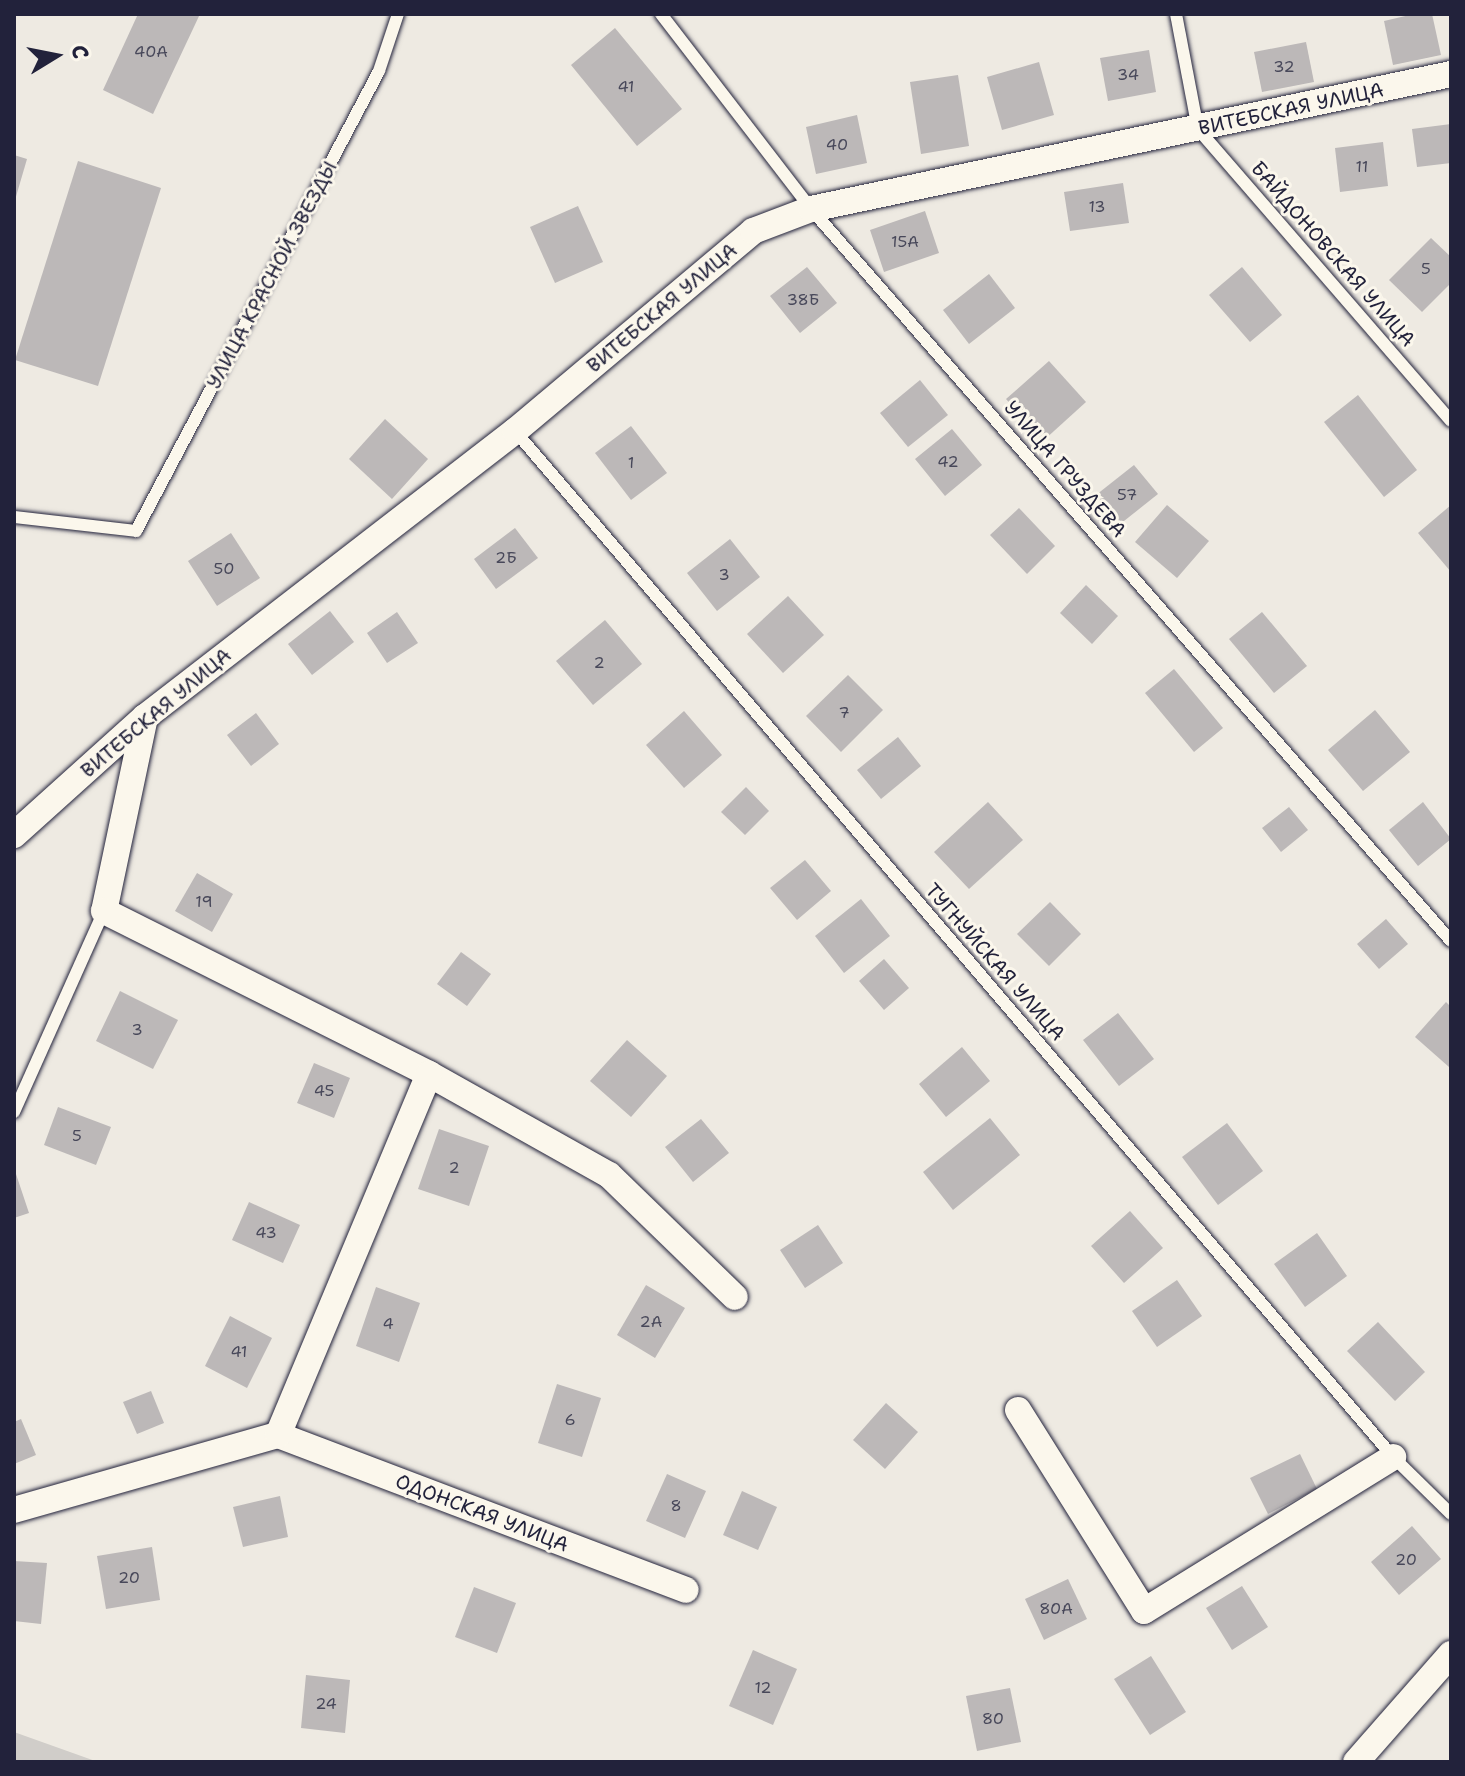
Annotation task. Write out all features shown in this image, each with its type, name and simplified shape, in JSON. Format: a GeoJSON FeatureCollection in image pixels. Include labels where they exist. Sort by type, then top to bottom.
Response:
{"type":"FeatureCollection","features":[{"type":"Feature","properties":{"kind":"street","name":"ВИТЕБСКАЯ УЛИЦА"},"geometry":{"type":"LineString","coordinates":[[14,835],[145,717],[515,431],[753,231],[811,209],[1451,74]]}},
{"type":"Feature","properties":{"kind":"street"},"geometry":{"type":"LineString","coordinates":[[145,717],[104,911],[429,1074],[609,1175],[735,1297]]}},
{"type":"Feature","properties":{"kind":"street"},"geometry":{"type":"LineString","coordinates":[[14,1510],[278,1435],[429,1074]]}},
{"type":"Feature","properties":{"kind":"street"},"geometry":{"type":"LineString","coordinates":[[1018,1410],[1144,1611],[1393,1457]]}},
{"type":"Feature","properties":{"kind":"street","name":"ОДОНСКАЯ УЛИЦА"},"geometry":{"type":"LineString","coordinates":[[278,1435],[686,1590]]}},
{"type":"Feature","properties":{"kind":"street"},"geometry":{"type":"LineString","coordinates":[[1356,1762],[1451,1654]]}},
{"type":"Feature","properties":{"kind":"lane","name":"УЛИЦА КРАСНОЙ ЗВЕЗДЫ"},"geometry":{"type":"LineString","coordinates":[[14,517],[136,531],[379,71],[398,14]]}},
{"type":"Feature","properties":{"kind":"lane","name":"УЛИЦА ГРУЗДЕВА"},"geometry":{"type":"LineString","coordinates":[[661,14],[811,209],[1451,941]]}},
{"type":"Feature","properties":{"kind":"lane"},"geometry":{"type":"LineString","coordinates":[[1176,14],[1198,129]]}},
{"type":"Feature","properties":{"kind":"lane","name":"БАЙДОНОВСКАЯ УЛИЦА"},"geometry":{"type":"LineString","coordinates":[[1198,129],[1451,421]]}},
{"type":"Feature","properties":{"kind":"lane","name":"ТУГНУЙСКАЯ УЛИЦА"},"geometry":{"type":"LineString","coordinates":[[515,431],[1393,1457],[1451,1514]]}},
{"type":"Feature","properties":{"kind":"lane"},"geometry":{"type":"LineString","coordinates":[[14,1112],[104,911]]}},
{"type":"Feature","properties":{"kind":"shaded area"},"geometry":{"type":"Polygon","coordinates":[[[14,1732],[98,1762],[14,1762],[14,1732]]]}},
{"type":"Feature","properties":{"kind":"building"},"geometry":{"type":"Polygon","coordinates":[[[138,14],[200,14],[153,114],[103,90],[138,14]]]}},
{"type":"Feature","properties":{"kind":"building"},"geometry":{"type":"Polygon","coordinates":[[[1414,14],[1432,14],[1441,55],[1393,65],[1384,21],[1414,14]]]}},
{"type":"Feature","properties":{"kind":"building"},"geometry":{"type":"Polygon","coordinates":[[[615,28],[682,109],[637,146],[571,65],[615,28]]]}},
{"type":"Feature","properties":{"kind":"building"},"geometry":{"type":"Polygon","coordinates":[[[1306,42],[1314,82],[1262,92],[1254,52],[1306,42]]]}},
{"type":"Feature","properties":{"kind":"building"},"geometry":{"type":"Polygon","coordinates":[[[1149,50],[1156,92],[1108,101],[1100,58],[1149,50]]]}},
{"type":"Feature","properties":{"kind":"building"},"geometry":{"type":"Polygon","coordinates":[[[1039,62],[1054,115],[1002,130],[987,77],[1039,62]]]}},
{"type":"Feature","properties":{"kind":"building"},"geometry":{"type":"Polygon","coordinates":[[[958,75],[969,146],[921,154],[910,82],[958,75]]]}},
{"type":"Feature","properties":{"kind":"building"},"geometry":{"type":"Polygon","coordinates":[[[857,115],[867,163],[816,174],[806,127],[857,115]]]}},
{"type":"Feature","properties":{"kind":"building"},"geometry":{"type":"Polygon","coordinates":[[[1451,124],[1451,163],[1417,167],[1412,129],[1451,124]]]}},
{"type":"Feature","properties":{"kind":"building"},"geometry":{"type":"Polygon","coordinates":[[[1383,142],[1388,186],[1340,192],[1335,148],[1383,142]]]}},
{"type":"Feature","properties":{"kind":"building"},"geometry":{"type":"Polygon","coordinates":[[[14,155],[27,159],[15,200],[14,200],[14,155]]]}},
{"type":"Feature","properties":{"kind":"building"},"geometry":{"type":"Polygon","coordinates":[[[78,161],[161,188],[98,386],[15,360],[78,161]]]}},
{"type":"Feature","properties":{"kind":"building"},"geometry":{"type":"Polygon","coordinates":[[[1123,183],[1129,223],[1070,231],[1064,192],[1123,183]]]}},
{"type":"Feature","properties":{"kind":"building"},"geometry":{"type":"Polygon","coordinates":[[[578,206],[603,262],[555,283],[530,227],[578,206]]]}},
{"type":"Feature","properties":{"kind":"building"},"geometry":{"type":"Polygon","coordinates":[[[925,211],[939,253],[884,272],[870,230],[925,211]]]}},
{"type":"Feature","properties":{"kind":"building"},"geometry":{"type":"Polygon","coordinates":[[[1431,238],[1451,257],[1451,283],[1422,312],[1389,280],[1431,238]]]}},
{"type":"Feature","properties":{"kind":"building"},"geometry":{"type":"Polygon","coordinates":[[[807,267],[837,303],[800,333],[770,296],[807,267]]]}},
{"type":"Feature","properties":{"kind":"building"},"geometry":{"type":"Polygon","coordinates":[[[1242,267],[1282,315],[1250,342],[1209,295],[1242,267]]]}},
{"type":"Feature","properties":{"kind":"building"},"geometry":{"type":"Polygon","coordinates":[[[989,274],[1015,308],[969,344],[943,310],[989,274]]]}},
{"type":"Feature","properties":{"kind":"building"},"geometry":{"type":"Polygon","coordinates":[[[1049,361],[1086,402],[1043,441],[1006,399],[1049,361]]]}},
{"type":"Feature","properties":{"kind":"building"},"geometry":{"type":"Polygon","coordinates":[[[920,380],[948,415],[908,447],[880,413],[920,380]]]}},
{"type":"Feature","properties":{"kind":"building"},"geometry":{"type":"Polygon","coordinates":[[[1358,395],[1417,470],[1384,497],[1324,422],[1358,395]]]}},
{"type":"Feature","properties":{"kind":"building"},"geometry":{"type":"Polygon","coordinates":[[[385,419],[428,459],[392,499],[349,459],[385,419]]]}},
{"type":"Feature","properties":{"kind":"building"},"geometry":{"type":"Polygon","coordinates":[[[631,426],[667,473],[631,500],[595,453],[631,426]]]}},
{"type":"Feature","properties":{"kind":"building"},"geometry":{"type":"Polygon","coordinates":[[[952,429],[982,465],[945,496],[915,459],[952,429]]]}},
{"type":"Feature","properties":{"kind":"building"},"geometry":{"type":"Polygon","coordinates":[[[1134,465],[1158,494],[1119,525],[1096,495],[1134,465]]]}},
{"type":"Feature","properties":{"kind":"building"},"geometry":{"type":"Polygon","coordinates":[[[1167,505],[1209,541],[1177,578],[1135,542],[1167,505]]]}},
{"type":"Feature","properties":{"kind":"building"},"geometry":{"type":"Polygon","coordinates":[[[1451,505],[1451,572],[1418,533],[1451,505]]]}},
{"type":"Feature","properties":{"kind":"building"},"geometry":{"type":"Polygon","coordinates":[[[1019,508],[1055,546],[1027,574],[990,535],[1019,508]]]}},
{"type":"Feature","properties":{"kind":"building"},"geometry":{"type":"Polygon","coordinates":[[[515,528],[538,558],[496,589],[474,559],[515,528]]]}},
{"type":"Feature","properties":{"kind":"building"},"geometry":{"type":"Polygon","coordinates":[[[231,533],[260,578],[217,606],[188,561],[231,533]]]}},
{"type":"Feature","properties":{"kind":"building"},"geometry":{"type":"Polygon","coordinates":[[[730,539],[760,577],[717,611],[687,573],[730,539]]]}},
{"type":"Feature","properties":{"kind":"building"},"geometry":{"type":"Polygon","coordinates":[[[1086,585],[1118,616],[1092,644],[1060,613],[1086,585]]]}},
{"type":"Feature","properties":{"kind":"building"},"geometry":{"type":"Polygon","coordinates":[[[788,596],[824,635],[783,673],[747,634],[788,596]]]}},
{"type":"Feature","properties":{"kind":"building"},"geometry":{"type":"Polygon","coordinates":[[[330,611],[354,642],[312,675],[288,644],[330,611]]]}},
{"type":"Feature","properties":{"kind":"building"},"geometry":{"type":"Polygon","coordinates":[[[397,612],[418,643],[387,663],[367,633],[397,612]]]}},
{"type":"Feature","properties":{"kind":"building"},"geometry":{"type":"Polygon","coordinates":[[[1262,612],[1307,666],[1274,693],[1229,639],[1262,612]]]}},
{"type":"Feature","properties":{"kind":"building"},"geometry":{"type":"Polygon","coordinates":[[[605,620],[642,664],[593,705],[556,661],[605,620]]]}},
{"type":"Feature","properties":{"kind":"building"},"geometry":{"type":"Polygon","coordinates":[[[1174,669],[1223,728],[1194,752],[1145,693],[1174,669]]]}},
{"type":"Feature","properties":{"kind":"building"},"geometry":{"type":"Polygon","coordinates":[[[848,675],[883,710],[841,752],[806,716],[848,675]]]}},
{"type":"Feature","properties":{"kind":"building"},"geometry":{"type":"Polygon","coordinates":[[[1375,710],[1410,752],[1363,791],[1328,750],[1375,710]]]}},
{"type":"Feature","properties":{"kind":"building"},"geometry":{"type":"Polygon","coordinates":[[[684,711],[722,755],[684,788],[646,745],[684,711]]]}},
{"type":"Feature","properties":{"kind":"building"},"geometry":{"type":"Polygon","coordinates":[[[256,713],[279,744],[251,766],[227,735],[256,713]]]}},
{"type":"Feature","properties":{"kind":"building"},"geometry":{"type":"Polygon","coordinates":[[[898,737],[921,766],[881,799],[857,770],[898,737]]]}},
{"type":"Feature","properties":{"kind":"building"},"geometry":{"type":"Polygon","coordinates":[[[746,787],[769,811],[745,835],[721,812],[746,787]]]}},
{"type":"Feature","properties":{"kind":"building"},"geometry":{"type":"Polygon","coordinates":[[[988,802],[1023,840],[969,889],[934,852],[988,802]]]}},
{"type":"Feature","properties":{"kind":"building"},"geometry":{"type":"Polygon","coordinates":[[[1423,802],[1451,839],[1418,866],[1389,830],[1423,802]]]}},
{"type":"Feature","properties":{"kind":"building"},"geometry":{"type":"Polygon","coordinates":[[[1289,807],[1308,830],[1281,852],[1262,828],[1289,807]]]}},
{"type":"Feature","properties":{"kind":"building"},"geometry":{"type":"Polygon","coordinates":[[[805,860],[831,891],[797,920],[770,888],[805,860]]]}},
{"type":"Feature","properties":{"kind":"building"},"geometry":{"type":"Polygon","coordinates":[[[197,873],[233,894],[212,932],[175,911],[197,873]]]}},
{"type":"Feature","properties":{"kind":"building"},"geometry":{"type":"Polygon","coordinates":[[[861,899],[890,936],[844,973],[815,936],[861,899]]]}},
{"type":"Feature","properties":{"kind":"building"},"geometry":{"type":"Polygon","coordinates":[[[1050,902],[1081,934],[1049,966],[1017,934],[1050,902]]]}},
{"type":"Feature","properties":{"kind":"building"},"geometry":{"type":"Polygon","coordinates":[[[1386,919],[1408,944],[1379,969],[1357,944],[1386,919]]]}},
{"type":"Feature","properties":{"kind":"building"},"geometry":{"type":"Polygon","coordinates":[[[461,952],[491,974],[467,1006],[437,984],[461,952]]]}},
{"type":"Feature","properties":{"kind":"building"},"geometry":{"type":"Polygon","coordinates":[[[884,959],[909,988],[884,1010],[859,981],[884,959]]]}},
{"type":"Feature","properties":{"kind":"building"},"geometry":{"type":"Polygon","coordinates":[[[120,991],[178,1020],[153,1069],[96,1041],[120,991]]]}},
{"type":"Feature","properties":{"kind":"building"},"geometry":{"type":"Polygon","coordinates":[[[1446,1002],[1451,1007],[1449,1067],[1415,1037],[1446,1002]]]}},
{"type":"Feature","properties":{"kind":"building"},"geometry":{"type":"Polygon","coordinates":[[[1118,1013],[1154,1059],[1119,1086],[1083,1040],[1118,1013]]]}},
{"type":"Feature","properties":{"kind":"building"},"geometry":{"type":"Polygon","coordinates":[[[627,1040],[667,1076],[631,1117],[590,1081],[627,1040]]]}},
{"type":"Feature","properties":{"kind":"building"},"geometry":{"type":"Polygon","coordinates":[[[962,1047],[990,1081],[946,1117],[919,1084],[962,1047]]]}},
{"type":"Feature","properties":{"kind":"building"},"geometry":{"type":"Polygon","coordinates":[[[314,1063],[350,1078],[334,1118],[297,1103],[314,1063]]]}},
{"type":"Feature","properties":{"kind":"building"},"geometry":{"type":"Polygon","coordinates":[[[58,1107],[111,1127],[96,1165],[44,1145],[58,1107]]]}},
{"type":"Feature","properties":{"kind":"building"},"geometry":{"type":"Polygon","coordinates":[[[990,1118],[1020,1155],[953,1210],[923,1172],[990,1118]]]}},
{"type":"Feature","properties":{"kind":"building"},"geometry":{"type":"Polygon","coordinates":[[[701,1119],[729,1153],[693,1182],[665,1147],[701,1119]]]}},
{"type":"Feature","properties":{"kind":"building"},"geometry":{"type":"Polygon","coordinates":[[[1227,1123],[1263,1171],[1218,1205],[1182,1157],[1227,1123]]]}},
{"type":"Feature","properties":{"kind":"building"},"geometry":{"type":"Polygon","coordinates":[[[439,1129],[489,1146],[469,1206],[418,1189],[439,1129]]]}},
{"type":"Feature","properties":{"kind":"building"},"geometry":{"type":"Polygon","coordinates":[[[14,1168],[29,1213],[14,1218],[14,1168]]]}},
{"type":"Feature","properties":{"kind":"building"},"geometry":{"type":"Polygon","coordinates":[[[249,1202],[300,1225],[283,1263],[232,1240],[249,1202]]]}},
{"type":"Feature","properties":{"kind":"building"},"geometry":{"type":"Polygon","coordinates":[[[1130,1211],[1163,1248],[1124,1283],[1091,1246],[1130,1211]]]}},
{"type":"Feature","properties":{"kind":"building"},"geometry":{"type":"Polygon","coordinates":[[[818,1225],[843,1263],[805,1288],[780,1250],[818,1225]]]}},
{"type":"Feature","properties":{"kind":"building"},"geometry":{"type":"Polygon","coordinates":[[[1317,1233],[1347,1276],[1305,1307],[1274,1264],[1317,1233]]]}},
{"type":"Feature","properties":{"kind":"building"},"geometry":{"type":"Polygon","coordinates":[[[1177,1280],[1202,1316],[1157,1347],[1132,1311],[1177,1280]]]}},
{"type":"Feature","properties":{"kind":"building"},"geometry":{"type":"Polygon","coordinates":[[[646,1285],[685,1308],[655,1358],[617,1335],[646,1285]]]}},
{"type":"Feature","properties":{"kind":"building"},"geometry":{"type":"Polygon","coordinates":[[[376,1287],[420,1303],[399,1362],[356,1346],[376,1287]]]}},
{"type":"Feature","properties":{"kind":"building"},"geometry":{"type":"Polygon","coordinates":[[[230,1316],[272,1338],[247,1388],[205,1366],[230,1316]]]}},
{"type":"Feature","properties":{"kind":"building"},"geometry":{"type":"Polygon","coordinates":[[[1378,1322],[1425,1372],[1395,1401],[1347,1351],[1378,1322]]]}},
{"type":"Feature","properties":{"kind":"building"},"geometry":{"type":"Polygon","coordinates":[[[557,1384],[601,1398],[582,1457],[538,1443],[557,1384]]]}},
{"type":"Feature","properties":{"kind":"building"},"geometry":{"type":"Polygon","coordinates":[[[151,1391],[164,1423],[137,1434],[123,1402],[151,1391]]]}},
{"type":"Feature","properties":{"kind":"building"},"geometry":{"type":"Polygon","coordinates":[[[886,1403],[918,1432],[885,1469],[853,1440],[886,1403]]]}},
{"type":"Feature","properties":{"kind":"building"},"geometry":{"type":"Polygon","coordinates":[[[21,1419],[36,1455],[14,1464],[14,1422],[21,1419]]]}},
{"type":"Feature","properties":{"kind":"building"},"geometry":{"type":"Polygon","coordinates":[[[1300,1454],[1317,1489],[1268,1514],[1250,1478],[1300,1454]]]}},
{"type":"Feature","properties":{"kind":"building"},"geometry":{"type":"Polygon","coordinates":[[[667,1474],[706,1491],[685,1538],[646,1521],[667,1474]]]}},
{"type":"Feature","properties":{"kind":"building"},"geometry":{"type":"Polygon","coordinates":[[[742,1491],[777,1507],[758,1550],[723,1535],[742,1491]]]}},
{"type":"Feature","properties":{"kind":"building"},"geometry":{"type":"Polygon","coordinates":[[[280,1496],[288,1537],[243,1547],[233,1507],[280,1496]]]}},
{"type":"Feature","properties":{"kind":"building"},"geometry":{"type":"Polygon","coordinates":[[[1412,1526],[1441,1559],[1399,1595],[1371,1562],[1412,1526]]]}},
{"type":"Feature","properties":{"kind":"building"},"geometry":{"type":"Polygon","coordinates":[[[152,1547],[160,1600],[106,1609],[97,1556],[152,1547]]]}},
{"type":"Feature","properties":{"kind":"building"},"geometry":{"type":"Polygon","coordinates":[[[14,1561],[47,1563],[41,1624],[14,1621],[14,1561]]]}},
{"type":"Feature","properties":{"kind":"building"},"geometry":{"type":"Polygon","coordinates":[[[1068,1579],[1087,1619],[1044,1640],[1025,1599],[1068,1579]]]}},
{"type":"Feature","properties":{"kind":"building"},"geometry":{"type":"Polygon","coordinates":[[[1242,1586],[1268,1627],[1232,1650],[1206,1608],[1242,1586]]]}},
{"type":"Feature","properties":{"kind":"building"},"geometry":{"type":"Polygon","coordinates":[[[474,1587],[516,1603],[497,1653],[455,1637],[474,1587]]]}},
{"type":"Feature","properties":{"kind":"building"},"geometry":{"type":"Polygon","coordinates":[[[753,1650],[797,1669],[773,1725],[729,1706],[753,1650]]]}},
{"type":"Feature","properties":{"kind":"building"},"geometry":{"type":"Polygon","coordinates":[[[1151,1656],[1186,1712],[1150,1735],[1114,1679],[1151,1656]]]}},
{"type":"Feature","properties":{"kind":"building"},"geometry":{"type":"Polygon","coordinates":[[[306,1675],[350,1680],[345,1733],[301,1728],[306,1675]]]}},
{"type":"Feature","properties":{"kind":"building"},"geometry":{"type":"Polygon","coordinates":[[[1010,1688],[1021,1742],[977,1751],[966,1696],[1010,1688]]]}}]}
